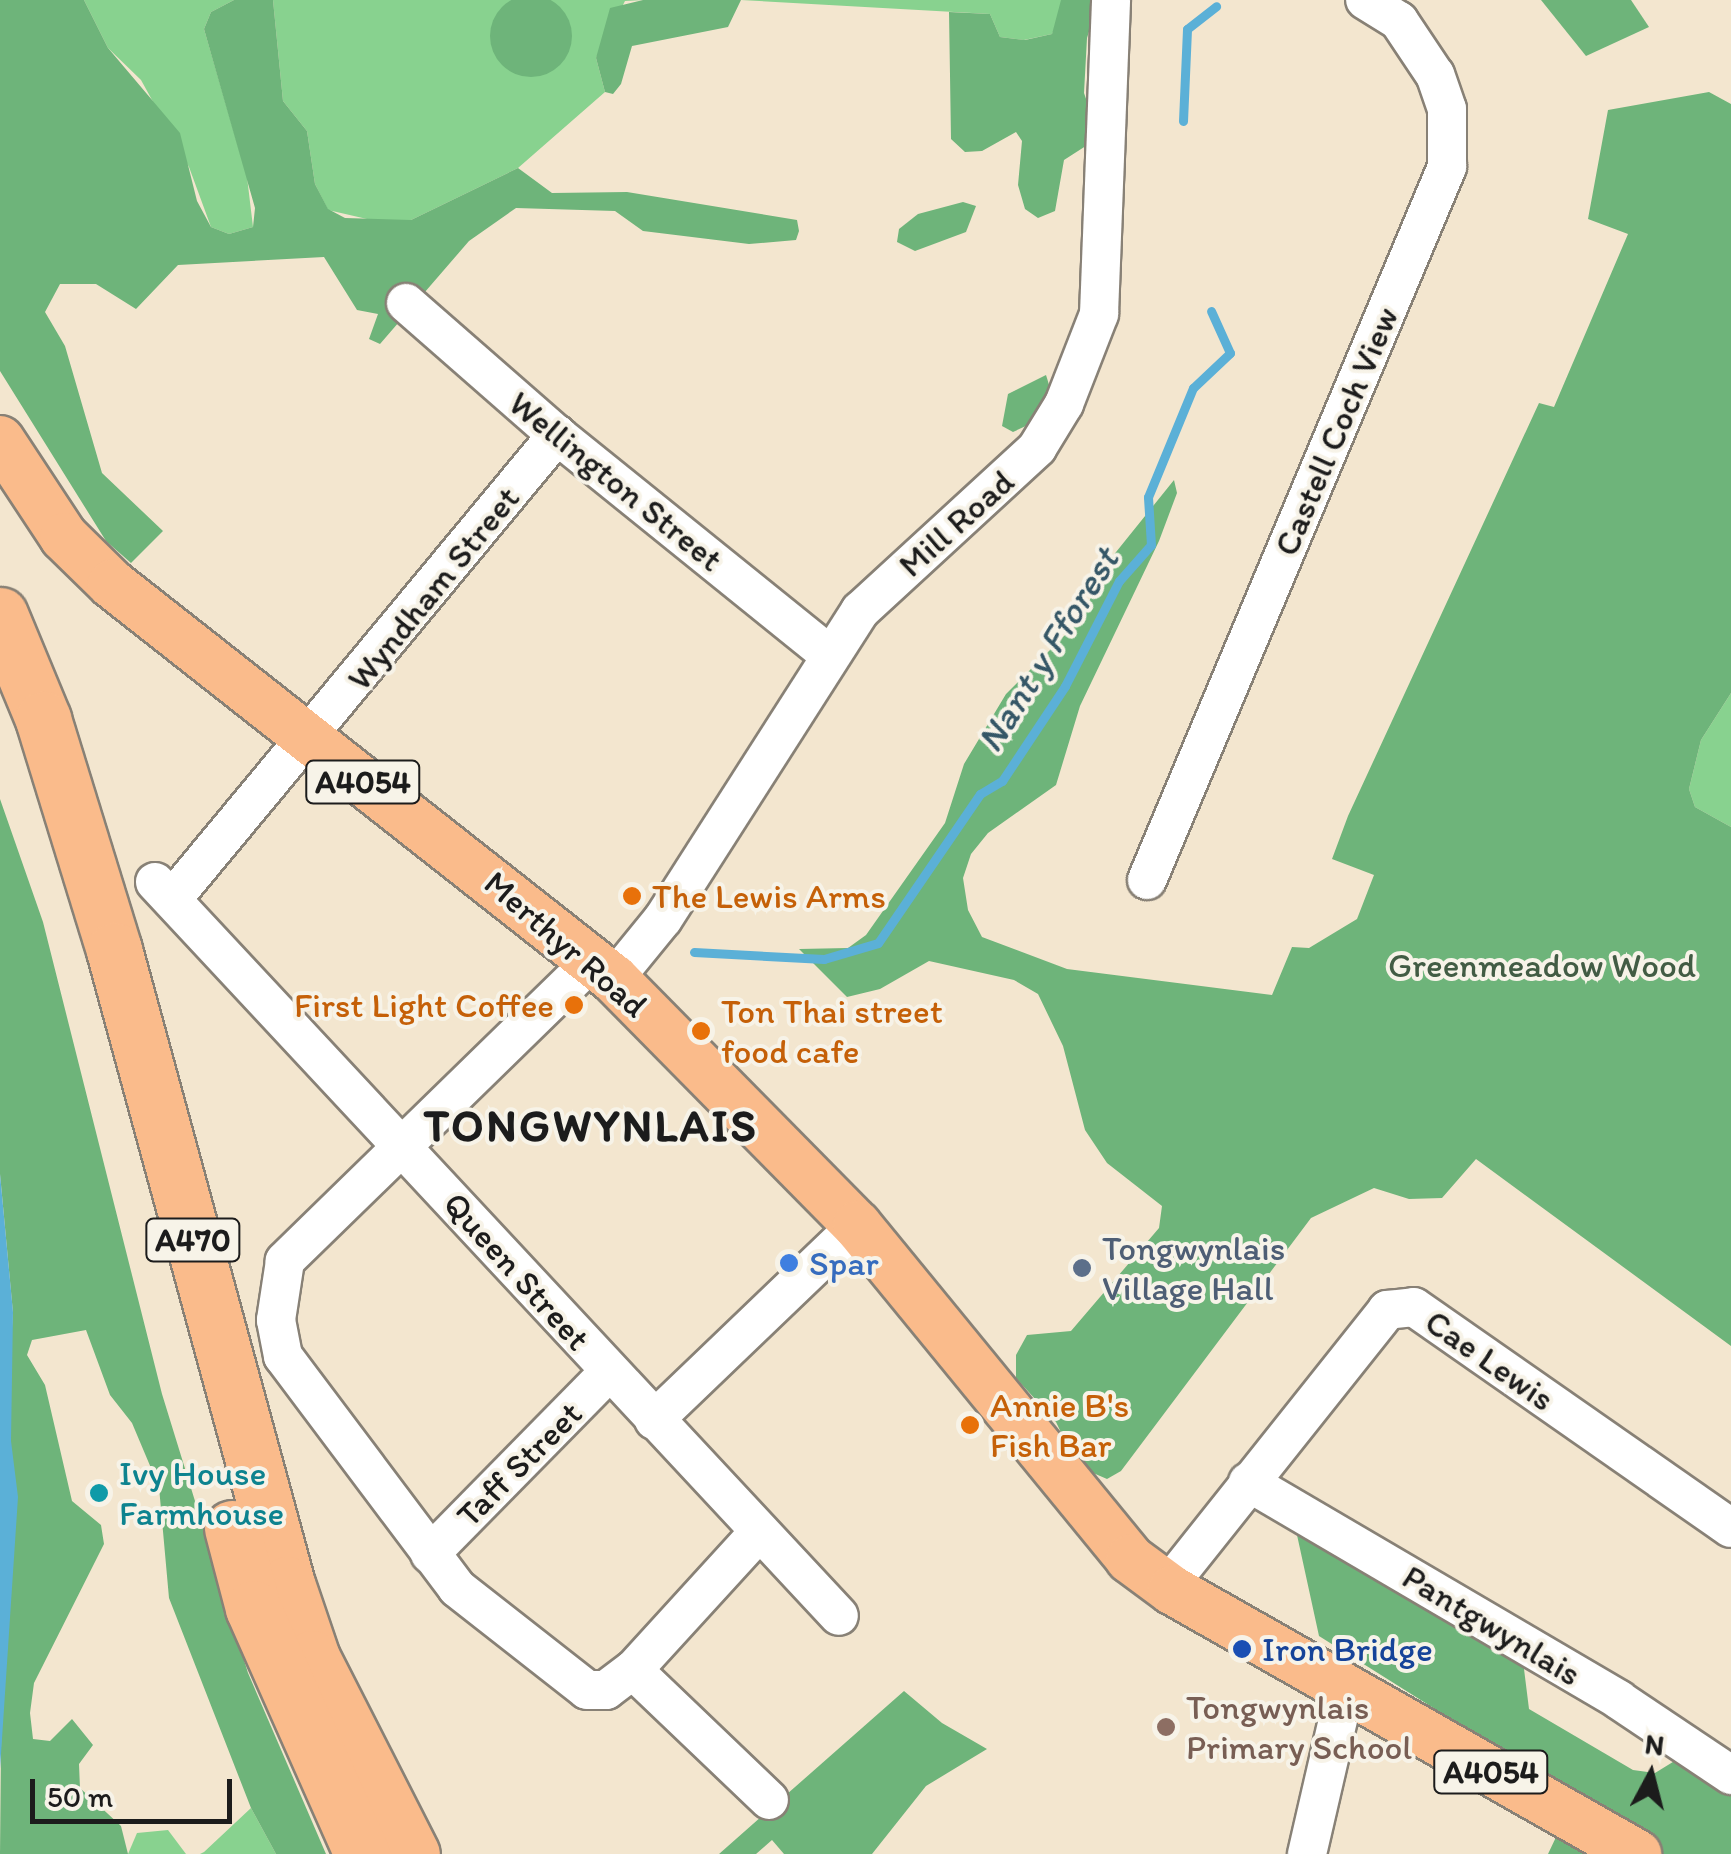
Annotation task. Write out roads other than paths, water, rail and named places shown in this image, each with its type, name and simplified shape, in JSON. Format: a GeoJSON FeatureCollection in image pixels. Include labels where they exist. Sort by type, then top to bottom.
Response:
{"type":"FeatureCollection","features":[{"type":"Feature","properties":{"kind":"highway","name":"A470"},"geometry":{"type":"LineString","coordinates":[[4,616],[108,932],[286,1584],[312,1658],[412,1854]]}},
{"type":"Feature","properties":{"kind":"highway","name":"A470"},"geometry":{"type":"LineString","coordinates":[[0,707],[63,902],[254,1608],[362,1854]]}},
{"type":"Feature","properties":{"kind":"main road","name":"Merthyr Road"},"geometry":{"type":"LineString","coordinates":[[0,440],[64,537],[112,584],[604,969],[857,1225],[1078,1502],[1130,1559],[1168,1587],[1345,1690],[1637,1854]]}},
{"type":"Feature","properties":{"kind":"street","name":"Mill Road"},"geometry":{"type":"LineString","coordinates":[[769,1800],[620,1680],[587,1690],[457,1588],[283,1356],[278,1284],[304,1238],[401,1142],[662,919],[860,611],[1037,448],[1085,360],[1106,254],[1111,0]]}},
{"type":"Feature","properties":{"kind":"street","name":"Castell Coch View"},"geometry":{"type":"LineString","coordinates":[[1147,880],[1448,167],[1447,109],[1436,75],[1399,21],[1365,0]]}},
{"type":"Feature","properties":{"kind":"street","name":"Wellington Street"},"geometry":{"type":"LineString","coordinates":[[406,303],[558,436],[830,655]]}},
{"type":"Feature","properties":{"kind":"street","name":"Wyndham Street"},"geometry":{"type":"LineString","coordinates":[[164,890],[309,741],[558,436]]}},
{"type":"Feature","properties":{"kind":"street","name":"Queen Street"},"geometry":{"type":"LineString","coordinates":[[164,890],[401,1142],[608,1373],[839,1616]]}},
{"type":"Feature","properties":{"kind":"street"},"geometry":{"type":"LineString","coordinates":[[654,1420],[857,1225]]}},
{"type":"Feature","properties":{"kind":"street","name":"Cae Lewis"},"geometry":{"type":"LineString","coordinates":[[1168,1587],[1387,1310],[1414,1307],[1731,1528]]}},
{"type":"Feature","properties":{"kind":"street","name":"Taff Street"},"geometry":{"type":"LineString","coordinates":[[430,1554],[608,1373]]}},
{"type":"Feature","properties":{"kind":"street","name":"Pantgwynlais"},"geometry":{"type":"LineString","coordinates":[[1248,1482],[1619,1700],[1731,1776]]}},
{"type":"Feature","properties":{"kind":"street"},"geometry":{"type":"LineString","coordinates":[[620,1680],[758,1532]]}},
{"type":"Feature","properties":{"kind":"street"},"geometry":{"type":"LineString","coordinates":[[1308,1854],[1345,1690]]}},
{"type":"Feature","properties":{"kind":"water"},"geometry":{"type":"Polygon","coordinates":[[[0,1174],[13,1312],[11,1441],[18,1497],[0,1769],[0,1174]]]}},
{"type":"Feature","properties":{"kind":"waterway","name":"Nant y Fforest"},"geometry":{"type":"LineString","coordinates":[[1183,121],[1187,29],[1216,6]]}},
{"type":"Feature","properties":{"kind":"waterway","name":"Nant y Fforest"},"geometry":{"type":"LineString","coordinates":[[694,952],[824,959],[878,943],[980,794],[1002,781],[1065,686],[1119,581],[1151,545],[1148,497],[1193,388],[1230,353],[1211,311]]}},
{"type":"Feature","properties":{"kind":"place","name":"The Lewis Arms"},"geometry":{"type":"Point","coordinates":[632,896]}},
{"type":"Feature","properties":{"kind":"place","name":"First Light Coffee"},"geometry":{"type":"Point","coordinates":[574,1005]}},
{"type":"Feature","properties":{"kind":"place","name":"Ton Thai street food cafe"},"geometry":{"type":"Point","coordinates":[701,1031]}},
{"type":"Feature","properties":{"kind":"place","name":"Spar"},"geometry":{"type":"Point","coordinates":[789,1263]}},
{"type":"Feature","properties":{"kind":"place","name":"Tongwynlais Village Hall"},"geometry":{"type":"Point","coordinates":[1082,1268]}},
{"type":"Feature","properties":{"kind":"place","name":"Annie B's Fish Bar"},"geometry":{"type":"Point","coordinates":[970,1425]}},
{"type":"Feature","properties":{"kind":"place","name":"Ivy House Farmhouse"},"geometry":{"type":"Point","coordinates":[99,1493]}},
{"type":"Feature","properties":{"kind":"place","name":"Iron Bridge"},"geometry":{"type":"Point","coordinates":[1242,1649]}},
{"type":"Feature","properties":{"kind":"place","name":"Tongwynlais Primary School"},"geometry":{"type":"Point","coordinates":[1166,1727]}},
{"type":"Feature","properties":{"kind":"district","name":"TONGWYNLAIS"},"geometry":{"type":"Point","coordinates":[591,1126]}},
{"type":"Feature","properties":{"kind":"park label","name":"Greenmeadow Wood"},"geometry":{"type":"Point","coordinates":[1542,965]}}]}
